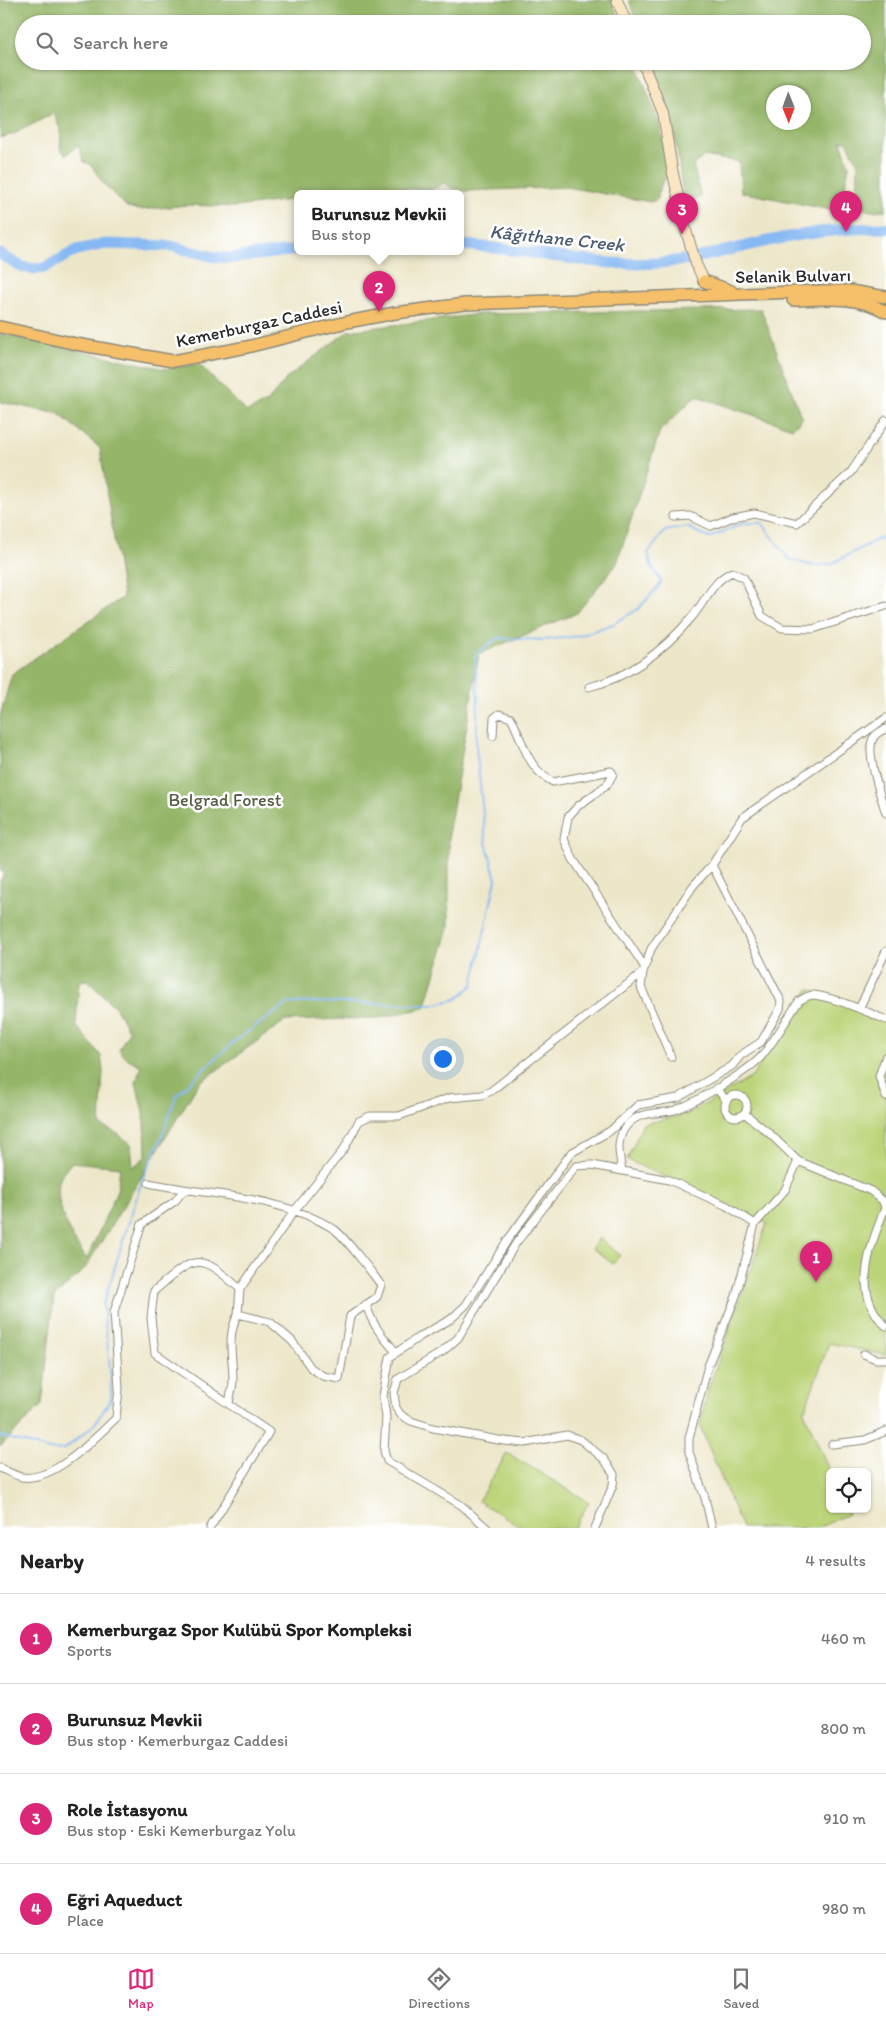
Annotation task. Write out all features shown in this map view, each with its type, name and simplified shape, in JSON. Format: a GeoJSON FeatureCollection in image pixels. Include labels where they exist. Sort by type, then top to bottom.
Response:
{"type":"FeatureCollection","features":[{"type":"Feature","properties":{"kind":"main road"},"geometry":{"type":"LineString","coordinates":[[617,0],[623,15]]}},
{"type":"Feature","properties":{"kind":"main road"},"geometry":{"type":"LineString","coordinates":[[646,70],[663,114],[672,169],[704,298]]}},
{"type":"Feature","properties":{"kind":"main road"},"geometry":{"type":"LineString","coordinates":[[699,275],[721,289],[744,294]]}},
{"type":"Feature","properties":{"kind":"main road"},"geometry":{"type":"LineString","coordinates":[[684,296],[699,275]]}},
{"type":"Feature","properties":{"kind":"main road","name":"Selanik Bulvarı"},"geometry":{"type":"LineString","coordinates":[[704,298],[744,294],[850,291],[886,297]]}},
{"type":"Feature","properties":{"kind":"main road","name":"Kemerburgaz Caddesi"},"geometry":{"type":"LineString","coordinates":[[528,303],[575,299],[684,296],[704,298]]}},
{"type":"Feature","properties":{"kind":"main road","name":"Selanik Bulvarı"},"geometry":{"type":"LineString","coordinates":[[704,298],[832,298],[872,304],[886,312]]}},
{"type":"Feature","properties":{"kind":"main road","name":"Kemerburgaz Caddesi"},"geometry":{"type":"LineString","coordinates":[[0,327],[76,344],[173,361],[247,347],[395,313],[465,304],[528,303],[571,305],[704,298]]}},
{"type":"Feature","properties":{"kind":"street"},"geometry":{"type":"LineString","coordinates":[[676,517],[690,516],[711,526],[733,517],[754,513],[797,523],[851,472],[886,420]]}},
{"type":"Feature","properties":{"kind":"street"},"geometry":{"type":"LineString","coordinates":[[589,687],[616,678],[654,654],[693,616],[721,577],[732,572],[744,578],[762,616],[782,628],[813,629],[886,606]]}},
{"type":"Feature","properties":{"kind":"street"},"geometry":{"type":"LineString","coordinates":[[492,736],[494,718],[499,714],[511,718],[528,759],[553,782],[611,771],[614,774],[607,785],[578,806],[568,817],[564,839],[573,859],[644,969]]}},
{"type":"Feature","properties":{"kind":"street"},"geometry":{"type":"LineString","coordinates":[[671,1057],[641,987],[644,969],[651,949],[693,886],[712,865],[735,827],[752,810],[886,718]]}},
{"type":"Feature","properties":{"kind":"street"},"geometry":{"type":"LineString","coordinates":[[886,729],[875,736],[871,746],[877,789],[886,813]]}},
{"type":"Feature","properties":{"kind":"street"},"geometry":{"type":"LineString","coordinates":[[487,1528],[462,1505],[387,1461],[384,1451],[386,1417],[383,1396],[390,1357],[451,1319],[466,1306],[508,1241],[570,1153],[610,1131],[638,1105],[678,1098],[732,1066],[741,1055],[761,1042],[780,1010],[781,1001],[712,865]]}},
{"type":"Feature","properties":{"kind":"street"},"geometry":{"type":"LineString","coordinates":[[859,1009],[886,951]]}},
{"type":"Feature","properties":{"kind":"street"},"geometry":{"type":"LineString","coordinates":[[229,1403],[233,1380],[230,1344],[232,1326],[238,1314],[240,1289],[296,1210],[344,1149],[362,1118],[370,1116],[392,1118],[449,1098],[487,1093],[644,969]]}},
{"type":"Feature","properties":{"kind":"street"},"geometry":{"type":"LineString","coordinates":[[622,1171],[618,1140],[627,1125],[641,1115],[673,1110],[716,1088],[758,1060],[799,1001],[815,995],[886,1020]]}},
{"type":"Feature","properties":{"kind":"street"},"geometry":{"type":"LineString","coordinates":[[886,1056],[879,1076],[886,1097]]}},
{"type":"Feature","properties":{"kind":"street"},"geometry":{"type":"LineString","coordinates":[[716,1088],[726,1100]]}},
{"type":"Feature","properties":{"kind":"street"},"geometry":{"type":"LineString","coordinates":[[735,1095],[742,1097],[747,1107],[744,1113],[738,1117],[730,1116],[724,1107],[726,1100],[735,1095]]}},
{"type":"Feature","properties":{"kind":"street"},"geometry":{"type":"LineString","coordinates":[[744,1113],[775,1138],[798,1161],[871,1191],[883,1201],[885,1208],[868,1256],[865,1276],[868,1295],[886,1326]]}},
{"type":"Feature","properties":{"kind":"street"},"geometry":{"type":"LineString","coordinates":[[712,1528],[705,1498],[688,1452],[689,1438],[708,1366],[736,1296],[755,1224],[785,1190],[798,1161]]}},
{"type":"Feature","properties":{"kind":"street"},"geometry":{"type":"LineString","coordinates":[[595,1528],[612,1486],[614,1474],[604,1459],[581,1440],[567,1435],[525,1442],[504,1441],[433,1428],[411,1421],[401,1415],[396,1408],[394,1393],[398,1380],[442,1352],[458,1338],[516,1243],[570,1171],[576,1166],[592,1165],[669,1180],[727,1206],[755,1224]]}},
{"type":"Feature","properties":{"kind":"street"},"geometry":{"type":"LineString","coordinates":[[149,1184],[234,1196],[296,1210],[336,1230],[375,1276],[381,1289],[377,1297],[350,1316],[339,1378],[324,1376],[311,1368],[292,1341],[270,1322],[238,1314]]}},
{"type":"Feature","properties":{"kind":"street"},"geometry":{"type":"LineString","coordinates":[[0,1468],[23,1478],[47,1473],[76,1457],[116,1418],[119,1388],[114,1312],[142,1224],[175,1202],[184,1190]]}},
{"type":"Feature","properties":{"kind":"street"},"geometry":{"type":"LineString","coordinates":[[210,1528],[269,1432],[156,1353],[151,1318],[154,1291],[190,1264],[204,1262],[216,1267],[240,1289]]}},
{"type":"Feature","properties":{"kind":"street"},"geometry":{"type":"LineString","coordinates":[[366,1304],[370,1320],[376,1330],[396,1352]]}},
{"type":"Feature","properties":{"kind":"street"},"geometry":{"type":"LineString","coordinates":[[864,1354],[876,1359],[886,1359]]}},
{"type":"Feature","properties":{"kind":"street"},"geometry":{"type":"LineString","coordinates":[[832,1444],[865,1440],[886,1431]]}},
{"type":"Feature","properties":{"kind":"green space"},"geometry":{"type":"Polygon","coordinates":[[[0,0],[612,0],[618,15],[15,15],[15,70],[639,70],[660,127],[666,153],[668,178],[663,180],[658,193],[658,199],[651,202],[566,187],[466,191],[452,188],[444,183],[431,190],[374,187],[357,190],[294,190],[294,200],[236,207],[187,205],[140,210],[127,207],[105,186],[90,164],[84,162],[78,145],[66,155],[60,149],[61,132],[54,113],[14,134],[0,138],[0,0]]]}},
{"type":"Feature","properties":{"kind":"green space"},"geometry":{"type":"Polygon","coordinates":[[[629,0],[886,0],[886,210],[870,211],[857,207],[858,164],[847,141],[841,141],[849,166],[842,201],[836,211],[741,192],[739,162],[704,156],[693,165],[701,197],[684,203],[677,149],[668,108],[653,70],[871,70],[871,15],[634,15],[629,0]]]}},
{"type":"Feature","properties":{"kind":"green space","name":"Belgrad Forest"},"geometry":{"type":"Polygon","coordinates":[[[761,309],[802,419],[792,428],[696,396],[660,431],[617,563],[577,613],[479,654],[449,830],[449,928],[425,1008],[378,1018],[285,1021],[199,1083],[84,1270],[54,1297],[42,1405],[0,1447],[0,881],[4,874],[0,870],[0,716],[12,674],[123,597],[100,448],[59,414],[0,402],[0,334],[165,369],[199,364],[247,412],[267,402],[288,377],[348,331],[479,314],[761,309]],[[87,980],[79,981],[76,1025],[101,1056],[103,1071],[100,1125],[118,1134],[131,1144],[133,1167],[146,1156],[145,1122],[136,1082],[141,1066],[125,1057],[119,1049],[129,1031],[116,1008],[87,980]],[[72,1162],[59,1182],[59,1202],[70,1233],[87,1259],[117,1191],[120,1167],[72,1162]]]}},
{"type":"Feature","properties":{"kind":"green space"},"geometry":{"type":"Polygon","coordinates":[[[809,989],[886,1021],[886,1355],[829,1343],[804,1412],[828,1468],[826,1468],[826,1513],[848,1514],[818,1528],[742,1528],[700,1426],[708,1390],[767,1223],[627,1160],[643,1124],[688,1114],[752,1077],[809,989]]]}},
{"type":"Feature","properties":{"kind":"green space"},"geometry":{"type":"Polygon","coordinates":[[[599,1238],[620,1255],[613,1264],[592,1248],[599,1238]]]}},
{"type":"Feature","properties":{"kind":"green space"},"geometry":{"type":"Polygon","coordinates":[[[507,1453],[589,1502],[574,1528],[523,1528],[478,1501],[507,1453]]]}},
{"type":"Feature","properties":{"kind":"waterway","name":"Kâğıthane Creek"},"geometry":{"type":"LineString","coordinates":[[464,245],[607,263],[657,263],[701,257],[801,235],[843,230],[886,228]]}},
{"type":"Feature","properties":{"kind":"waterway","name":"Kâğıthane Creek"},"geometry":{"type":"LineString","coordinates":[[0,254],[22,267],[35,269],[44,268],[77,250],[105,244],[171,246],[214,257],[232,258],[294,250]]}},
{"type":"Feature","properties":{"kind":"waterway"},"geometry":{"type":"LineString","coordinates":[[0,1436],[50,1450],[65,1449],[94,1425],[111,1399],[111,1377],[103,1305],[142,1180],[161,1139],[176,1096],[205,1068],[236,1040],[287,1004],[308,1002],[432,1005],[457,999],[473,985],[496,879],[486,842],[476,746],[478,699],[475,654],[498,638],[545,640],[579,636],[613,624],[638,609],[659,586],[661,581],[651,565],[648,553],[665,531],[687,527],[709,538],[744,523],[762,523],[789,559],[813,566],[831,564],[886,535]]}},
{"type":"Feature","properties":{"kind":"place","name":"Eğri Aqueduct"},"geometry":{"type":"Point","coordinates":[846,232]}},
{"type":"Feature","properties":{"kind":"place","name":"Role İstasyonu"},"geometry":{"type":"Point","coordinates":[682,234]}},
{"type":"Feature","properties":{"kind":"place","name":"Burunsuz Mevkii"},"geometry":{"type":"Point","coordinates":[379,312]}},
{"type":"Feature","properties":{"kind":"place","name":"Kemerburgaz Spor Kulübü Spor Kompleksi"},"geometry":{"type":"Point","coordinates":[816,1282]}}]}
